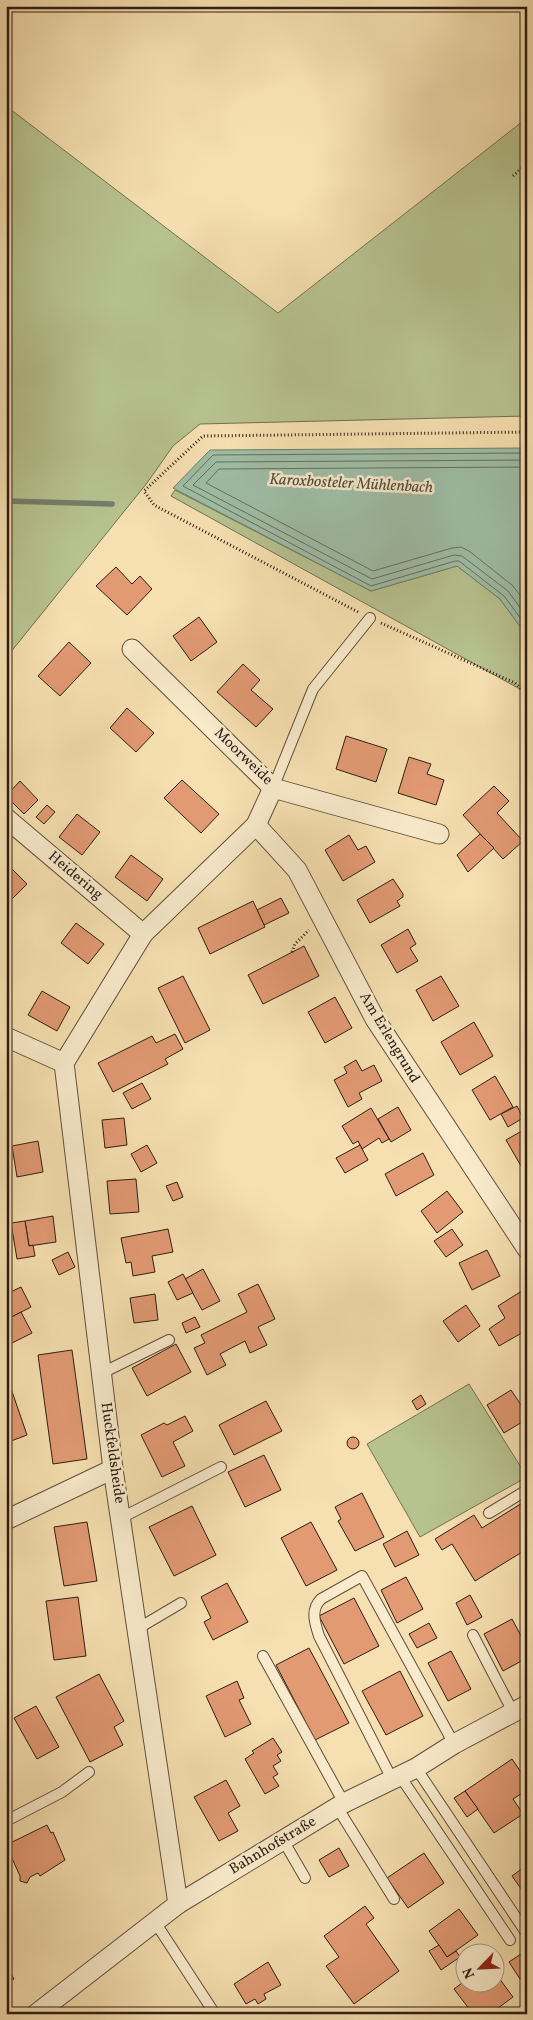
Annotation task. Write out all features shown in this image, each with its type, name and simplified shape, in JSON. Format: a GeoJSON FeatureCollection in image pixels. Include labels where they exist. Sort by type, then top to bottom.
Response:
{"type":"FeatureCollection","features":[{"type":"Feature","properties":{"kind":"street","name":"Moorweide"},"geometry":{"type":"LineString","coordinates":[[132,650],[273,788],[439,834]]}},
{"type":"Feature","properties":{"kind":"street"},"geometry":{"type":"LineString","coordinates":[[6,1037],[64,1063],[143,934],[256,826],[273,788]]}},
{"type":"Feature","properties":{"kind":"street","name":"Heidering"},"geometry":{"type":"LineString","coordinates":[[6,818],[143,934]]}},
{"type":"Feature","properties":{"kind":"street","name":"Am Erlengrund"},"geometry":{"type":"LineString","coordinates":[[256,826],[297,870],[375,1019],[527,1249]]}},
{"type":"Feature","properties":{"kind":"street","name":"Huckfeldsheide"},"geometry":{"type":"LineString","coordinates":[[64,1063],[113,1469],[178,1904]]}},
{"type":"Feature","properties":{"kind":"street"},"geometry":{"type":"LineString","coordinates":[[6,1520],[113,1469]]}},
{"type":"Feature","properties":{"kind":"street","name":"Bahnhofstraße"},"geometry":{"type":"LineString","coordinates":[[36,2014],[178,1904],[340,1805],[403,1774],[520,1708]]}},
{"type":"Feature","properties":{"kind":"lane"},"geometry":{"type":"LineString","coordinates":[[273,788],[313,689],[370,618]]}},
{"type":"Feature","properties":{"kind":"lane"},"geometry":{"type":"LineString","coordinates":[[102,1373],[169,1340]]}},
{"type":"Feature","properties":{"kind":"lane"},"geometry":{"type":"LineString","coordinates":[[121,1518],[221,1467]]}},
{"type":"Feature","properties":{"kind":"lane"},"geometry":{"type":"LineString","coordinates":[[489,1513],[527,1490]]}},
{"type":"Feature","properties":{"kind":"lane"},"geometry":{"type":"LineString","coordinates":[[454,1744],[362,1576],[321,1599],[316,1605],[314,1614],[319,1636],[403,1774],[510,1940]]}},
{"type":"Feature","properties":{"kind":"lane"},"geometry":{"type":"LineString","coordinates":[[137,1629],[181,1603]]}},
{"type":"Feature","properties":{"kind":"lane"},"geometry":{"type":"LineString","coordinates":[[473,1635],[520,1708]]}},
{"type":"Feature","properties":{"kind":"lane"},"geometry":{"type":"LineString","coordinates":[[263,1656],[340,1805],[394,1899]]}},
{"type":"Feature","properties":{"kind":"lane"},"geometry":{"type":"LineString","coordinates":[[6,1821],[62,1792],[89,1772]]}},
{"type":"Feature","properties":{"kind":"lane"},"geometry":{"type":"LineString","coordinates":[[403,1774],[527,1934]]}},
{"type":"Feature","properties":{"kind":"lane"},"geometry":{"type":"LineString","coordinates":[[283,1840],[304,1878]]}},
{"type":"Feature","properties":{"kind":"lane"},"geometry":{"type":"LineString","coordinates":[[155,1922],[215,2014]]}},
{"type":"Feature","properties":{"kind":"path"},"geometry":{"type":"LineString","coordinates":[[513,176],[527,163]]}},
{"type":"Feature","properties":{"kind":"path"},"geometry":{"type":"LineString","coordinates":[[527,432],[203,436],[144,491],[154,505],[370,618],[515,683],[527,695]]}},
{"type":"Feature","properties":{"kind":"path"},"geometry":{"type":"LineString","coordinates":[[292,952],[295,944],[322,918]]}},
{"type":"Feature","properties":{"kind":"shaded area"},"geometry":{"type":"Polygon","coordinates":[[[6,106],[278,313],[527,118],[527,416],[200,424],[173,446],[147,483],[6,658],[6,106]]]}},
{"type":"Feature","properties":{"kind":"shaded area"},"geometry":{"type":"Polygon","coordinates":[[[175,490],[371,591],[457,566],[500,599],[527,636],[527,693],[171,496],[175,490]]]}},
{"type":"Feature","properties":{"kind":"shaded area"},"geometry":{"type":"Polygon","coordinates":[[[469,1384],[527,1477],[420,1537],[367,1444],[469,1384]]]}},
{"type":"Feature","properties":{"kind":"water"},"geometry":{"type":"Polygon","coordinates":[[[527,448],[527,636],[500,599],[457,566],[371,591],[173,488],[210,450],[527,448]]]}},
{"type":"Feature","properties":{"kind":"building"},"geometry":{"type":"Polygon","coordinates":[[[116,567],[132,584],[140,576],[152,589],[127,615],[96,586],[116,567]]]}},
{"type":"Feature","properties":{"kind":"building"},"geometry":{"type":"Polygon","coordinates":[[[199,617],[217,642],[191,661],[173,636],[199,617]]]}},
{"type":"Feature","properties":{"kind":"building"},"geometry":{"type":"Polygon","coordinates":[[[69,642],[91,663],[60,696],[38,676],[69,642]]]}},
{"type":"Feature","properties":{"kind":"building"},"geometry":{"type":"Polygon","coordinates":[[[243,664],[260,680],[251,690],[273,709],[256,727],[217,692],[243,664]]]}},
{"type":"Feature","properties":{"kind":"building"},"geometry":{"type":"Polygon","coordinates":[[[127,708],[154,733],[136,752],[110,728],[127,708]]]}},
{"type":"Feature","properties":{"kind":"building"},"geometry":{"type":"Polygon","coordinates":[[[346,736],[387,749],[376,782],[336,769],[346,736]]]}},
{"type":"Feature","properties":{"kind":"building"},"geometry":{"type":"Polygon","coordinates":[[[409,757],[431,764],[427,774],[444,780],[436,805],[398,793],[409,757]]]}},
{"type":"Feature","properties":{"kind":"building"},"geometry":{"type":"Polygon","coordinates":[[[182,780],[219,814],[201,833],[164,798],[182,780]]]}},
{"type":"Feature","properties":{"kind":"building"},"geometry":{"type":"Polygon","coordinates":[[[20,781],[38,800],[24,814],[6,796],[20,781]]]}},
{"type":"Feature","properties":{"kind":"building"},"geometry":{"type":"Polygon","coordinates":[[[494,786],[509,801],[497,813],[523,841],[503,859],[463,815],[494,786]]]}},
{"type":"Feature","properties":{"kind":"building"},"geometry":{"type":"Polygon","coordinates":[[[47,805],[55,812],[44,824],[36,817],[47,805]]]}},
{"type":"Feature","properties":{"kind":"building"},"geometry":{"type":"Polygon","coordinates":[[[77,814],[100,832],[82,855],[59,837],[77,814]]]}},
{"type":"Feature","properties":{"kind":"building"},"geometry":{"type":"Polygon","coordinates":[[[480,834],[494,848],[468,872],[457,855],[480,834]]]}},
{"type":"Feature","properties":{"kind":"building"},"geometry":{"type":"Polygon","coordinates":[[[349,835],[358,850],[366,846],[375,862],[343,881],[325,850],[349,835]]]}},
{"type":"Feature","properties":{"kind":"building"},"geometry":{"type":"Polygon","coordinates":[[[131,855],[163,879],[147,901],[115,877],[131,855]]]}},
{"type":"Feature","properties":{"kind":"building"},"geometry":{"type":"Polygon","coordinates":[[[6,863],[27,884],[8,903],[6,901],[6,863]]]}},
{"type":"Feature","properties":{"kind":"building"},"geometry":{"type":"Polygon","coordinates":[[[393,879],[403,894],[403,897],[397,901],[400,906],[370,923],[357,900],[393,879]]]}},
{"type":"Feature","properties":{"kind":"building"},"geometry":{"type":"Polygon","coordinates":[[[281,898],[289,913],[264,925],[257,910],[281,898]]]}},
{"type":"Feature","properties":{"kind":"building"},"geometry":{"type":"Polygon","coordinates":[[[253,901],[265,927],[210,954],[198,928],[253,901]]]}},
{"type":"Feature","properties":{"kind":"building"},"geometry":{"type":"Polygon","coordinates":[[[76,923],[104,944],[88,964],[61,943],[76,923]]]}},
{"type":"Feature","properties":{"kind":"building"},"geometry":{"type":"Polygon","coordinates":[[[408,929],[416,944],[410,948],[418,961],[397,973],[381,945],[408,929]]]}},
{"type":"Feature","properties":{"kind":"building"},"geometry":{"type":"Polygon","coordinates":[[[304,946],[319,976],[263,1004],[248,975],[304,946]]]}},
{"type":"Feature","properties":{"kind":"building"},"geometry":{"type":"Polygon","coordinates":[[[183,976],[210,1030],[185,1043],[158,988],[183,976]]]}},
{"type":"Feature","properties":{"kind":"building"},"geometry":{"type":"Polygon","coordinates":[[[441,976],[459,1006],[433,1021],[416,990],[441,976]]]}},
{"type":"Feature","properties":{"kind":"building"},"geometry":{"type":"Polygon","coordinates":[[[42,991],[70,1007],[57,1031],[28,1015],[42,991]]]}},
{"type":"Feature","properties":{"kind":"building"},"geometry":{"type":"Polygon","coordinates":[[[335,997],[352,1028],[325,1043],[308,1012],[335,997]]]}},
{"type":"Feature","properties":{"kind":"building"},"geometry":{"type":"Polygon","coordinates":[[[474,1022],[493,1056],[460,1075],[441,1042],[474,1022]]]}},
{"type":"Feature","properties":{"kind":"building"},"geometry":{"type":"Polygon","coordinates":[[[175,1034],[183,1049],[165,1059],[168,1064],[113,1092],[98,1063],[152,1036],[156,1043],[175,1034]]]}},
{"type":"Feature","properties":{"kind":"building"},"geometry":{"type":"Polygon","coordinates":[[[356,1060],[362,1071],[374,1065],[382,1081],[359,1093],[362,1099],[348,1107],[334,1080],[347,1073],[344,1067],[356,1060]]]}},
{"type":"Feature","properties":{"kind":"building"},"geometry":{"type":"Polygon","coordinates":[[[495,1076],[513,1107],[490,1120],[472,1090],[495,1076]]]}},
{"type":"Feature","properties":{"kind":"building"},"geometry":{"type":"Polygon","coordinates":[[[142,1083],[151,1099],[132,1109],[123,1093],[142,1083]]]}},
{"type":"Feature","properties":{"kind":"building"},"geometry":{"type":"Polygon","coordinates":[[[517,1106],[523,1118],[508,1127],[501,1114],[517,1106]]]}},
{"type":"Feature","properties":{"kind":"building"},"geometry":{"type":"Polygon","coordinates":[[[398,1107],[411,1130],[391,1142],[378,1119],[398,1107]]]}},
{"type":"Feature","properties":{"kind":"building"},"geometry":{"type":"Polygon","coordinates":[[[371,1108],[389,1139],[382,1143],[379,1138],[362,1149],[358,1141],[353,1144],[342,1126],[371,1108]]]}},
{"type":"Feature","properties":{"kind":"building"},"geometry":{"type":"Polygon","coordinates":[[[124,1118],[127,1145],[105,1148],[102,1120],[124,1118]]]}},
{"type":"Feature","properties":{"kind":"building"},"geometry":{"type":"Polygon","coordinates":[[[527,1128],[527,1162],[521,1166],[506,1140],[527,1128]]]}},
{"type":"Feature","properties":{"kind":"building"},"geometry":{"type":"Polygon","coordinates":[[[38,1141],[43,1172],[17,1177],[12,1146],[38,1141]]]}},
{"type":"Feature","properties":{"kind":"building"},"geometry":{"type":"Polygon","coordinates":[[[147,1145],[157,1163],[141,1172],[131,1154],[147,1145]]]}},
{"type":"Feature","properties":{"kind":"building"},"geometry":{"type":"Polygon","coordinates":[[[360,1145],[368,1160],[345,1173],[336,1158],[360,1145]]]}},
{"type":"Feature","properties":{"kind":"building"},"geometry":{"type":"Polygon","coordinates":[[[423,1153],[434,1175],[396,1196],[385,1174],[423,1153]]]}},
{"type":"Feature","properties":{"kind":"building"},"geometry":{"type":"Polygon","coordinates":[[[136,1179],[139,1212],[110,1214],[107,1181],[136,1179]]]}},
{"type":"Feature","properties":{"kind":"building"},"geometry":{"type":"Polygon","coordinates":[[[177,1182],[183,1197],[173,1201],[166,1186],[177,1182]]]}},
{"type":"Feature","properties":{"kind":"building"},"geometry":{"type":"Polygon","coordinates":[[[447,1191],[463,1212],[437,1233],[421,1211],[447,1191]]]}},
{"type":"Feature","properties":{"kind":"building"},"geometry":{"type":"Polygon","coordinates":[[[53,1216],[56,1242],[29,1246],[25,1221],[53,1216]]]}},
{"type":"Feature","properties":{"kind":"building"},"geometry":{"type":"Polygon","coordinates":[[[25,1221],[29,1246],[33,1245],[35,1256],[17,1259],[11,1223],[25,1221]]]}},
{"type":"Feature","properties":{"kind":"building"},"geometry":{"type":"Polygon","coordinates":[[[168,1229],[173,1252],[152,1256],[155,1272],[133,1276],[131,1262],[126,1263],[121,1238],[168,1229]]]}},
{"type":"Feature","properties":{"kind":"building"},"geometry":{"type":"Polygon","coordinates":[[[452,1229],[463,1245],[446,1257],[434,1241],[452,1229]]]}},
{"type":"Feature","properties":{"kind":"building"},"geometry":{"type":"Polygon","coordinates":[[[487,1250],[500,1276],[472,1290],[459,1263],[487,1250]]]}},
{"type":"Feature","properties":{"kind":"building"},"geometry":{"type":"Polygon","coordinates":[[[68,1252],[75,1267],[59,1275],[52,1260],[68,1252]]]}},
{"type":"Feature","properties":{"kind":"building"},"geometry":{"type":"Polygon","coordinates":[[[203,1269],[220,1301],[202,1310],[185,1279],[203,1269]]]}},
{"type":"Feature","properties":{"kind":"building"},"geometry":{"type":"Polygon","coordinates":[[[183,1274],[193,1293],[177,1300],[168,1282],[183,1274]]]}},
{"type":"Feature","properties":{"kind":"building"},"geometry":{"type":"Polygon","coordinates":[[[258,1284],[275,1319],[258,1327],[267,1345],[250,1353],[245,1341],[220,1354],[226,1365],[207,1375],[194,1348],[205,1343],[201,1335],[247,1312],[238,1294],[258,1284]]]}},
{"type":"Feature","properties":{"kind":"building"},"geometry":{"type":"Polygon","coordinates":[[[21,1287],[31,1307],[6,1320],[6,1294],[21,1287]]]}},
{"type":"Feature","properties":{"kind":"building"},"geometry":{"type":"Polygon","coordinates":[[[525,1289],[527,1330],[499,1346],[489,1329],[505,1318],[498,1306],[525,1289]]]}},
{"type":"Feature","properties":{"kind":"building"},"geometry":{"type":"Polygon","coordinates":[[[155,1294],[158,1320],[134,1323],[130,1298],[155,1294]]]}},
{"type":"Feature","properties":{"kind":"building"},"geometry":{"type":"Polygon","coordinates":[[[466,1305],[480,1326],[458,1342],[443,1321],[466,1305]]]}},
{"type":"Feature","properties":{"kind":"building"},"geometry":{"type":"Polygon","coordinates":[[[21,1312],[32,1333],[6,1346],[6,1320],[21,1312]]]}},
{"type":"Feature","properties":{"kind":"building"},"geometry":{"type":"Polygon","coordinates":[[[195,1317],[200,1327],[186,1333],[182,1323],[195,1317]]]}},
{"type":"Feature","properties":{"kind":"building"},"geometry":{"type":"Polygon","coordinates":[[[176,1344],[191,1372],[147,1396],[132,1368],[176,1344]]]}},
{"type":"Feature","properties":{"kind":"building"},"geometry":{"type":"Polygon","coordinates":[[[72,1350],[87,1459],[53,1464],[38,1355],[72,1350]]]}},
{"type":"Feature","properties":{"kind":"building"},"geometry":{"type":"Polygon","coordinates":[[[6,1374],[27,1435],[11,1441],[6,1426],[6,1374]]]}},
{"type":"Feature","properties":{"kind":"building"},"geometry":{"type":"Polygon","coordinates":[[[511,1390],[527,1414],[527,1419],[504,1433],[487,1405],[511,1390]]]}},
{"type":"Feature","properties":{"kind":"building"},"geometry":{"type":"Polygon","coordinates":[[[421,1395],[426,1404],[417,1410],[412,1401],[421,1395]]]}},
{"type":"Feature","properties":{"kind":"building"},"geometry":{"type":"Polygon","coordinates":[[[266,1401],[282,1431],[234,1455],[219,1425],[266,1401]]]}},
{"type":"Feature","properties":{"kind":"building"},"geometry":{"type":"Polygon","coordinates":[[[185,1416],[193,1431],[173,1442],[185,1466],[162,1477],[141,1435],[164,1423],[167,1425],[185,1416]]]}},
{"type":"Feature","properties":{"kind":"building"},"geometry":{"type":"Polygon","coordinates":[[[355,1437],[358,1438],[358,1448],[351,1449],[348,1448],[347,1441],[348,1438],[355,1437]]]}},
{"type":"Feature","properties":{"kind":"building"},"geometry":{"type":"Polygon","coordinates":[[[264,1455],[281,1490],[245,1507],[228,1472],[264,1455]]]}},
{"type":"Feature","properties":{"kind":"building"},"geometry":{"type":"Polygon","coordinates":[[[362,1493],[384,1537],[355,1551],[338,1521],[341,1519],[335,1507],[362,1493]]]}},
{"type":"Feature","properties":{"kind":"building"},"geometry":{"type":"Polygon","coordinates":[[[527,1500],[527,1549],[475,1581],[452,1544],[442,1550],[435,1539],[474,1515],[482,1528],[527,1500]]]}},
{"type":"Feature","properties":{"kind":"building"},"geometry":{"type":"Polygon","coordinates":[[[192,1506],[216,1555],[174,1576],[149,1527],[192,1506]]]}},
{"type":"Feature","properties":{"kind":"building"},"geometry":{"type":"Polygon","coordinates":[[[87,1522],[97,1581],[64,1586],[54,1527],[87,1522]]]}},
{"type":"Feature","properties":{"kind":"building"},"geometry":{"type":"Polygon","coordinates":[[[311,1522],[337,1570],[306,1586],[281,1538],[311,1522]]]}},
{"type":"Feature","properties":{"kind":"building"},"geometry":{"type":"Polygon","coordinates":[[[407,1531],[419,1555],[395,1567],[383,1544],[407,1531]]]}},
{"type":"Feature","properties":{"kind":"building"},"geometry":{"type":"Polygon","coordinates":[[[406,1577],[423,1609],[397,1623],[381,1590],[406,1577]]]}},
{"type":"Feature","properties":{"kind":"building"},"geometry":{"type":"Polygon","coordinates":[[[227,1583],[248,1622],[213,1640],[204,1622],[211,1618],[201,1597],[227,1583]]]}},
{"type":"Feature","properties":{"kind":"building"},"geometry":{"type":"Polygon","coordinates":[[[470,1595],[482,1617],[467,1625],[456,1603],[470,1595]]]}},
{"type":"Feature","properties":{"kind":"building"},"geometry":{"type":"Polygon","coordinates":[[[78,1597],[86,1656],[54,1660],[46,1601],[78,1597]]]}},
{"type":"Feature","properties":{"kind":"building"},"geometry":{"type":"Polygon","coordinates":[[[354,1598],[379,1646],[344,1664],[319,1616],[354,1598]]]}},
{"type":"Feature","properties":{"kind":"building"},"geometry":{"type":"Polygon","coordinates":[[[512,1619],[527,1647],[527,1658],[503,1671],[484,1634],[512,1619]]]}},
{"type":"Feature","properties":{"kind":"building"},"geometry":{"type":"Polygon","coordinates":[[[429,1623],[437,1638],[417,1648],[409,1634],[429,1623]]]}},
{"type":"Feature","properties":{"kind":"building"},"geometry":{"type":"Polygon","coordinates":[[[309,1648],[349,1723],[315,1740],[276,1665],[309,1648]]]}},
{"type":"Feature","properties":{"kind":"building"},"geometry":{"type":"Polygon","coordinates":[[[451,1651],[471,1689],[448,1701],[428,1663],[451,1651]]]}},
{"type":"Feature","properties":{"kind":"building"},"geometry":{"type":"Polygon","coordinates":[[[400,1671],[423,1716],[386,1735],[362,1691],[400,1671]]]}},
{"type":"Feature","properties":{"kind":"building"},"geometry":{"type":"Polygon","coordinates":[[[99,1674],[124,1721],[114,1727],[123,1745],[90,1762],[56,1697],[99,1674]]]}},
{"type":"Feature","properties":{"kind":"building"},"geometry":{"type":"Polygon","coordinates":[[[237,1681],[244,1698],[239,1700],[251,1724],[225,1737],[206,1696],[237,1681]]]}},
{"type":"Feature","properties":{"kind":"building"},"geometry":{"type":"Polygon","coordinates":[[[36,1706],[59,1747],[37,1759],[14,1718],[36,1706]]]}},
{"type":"Feature","properties":{"kind":"building"},"geometry":{"type":"Polygon","coordinates":[[[273,1738],[282,1752],[277,1755],[281,1761],[273,1766],[278,1774],[273,1777],[279,1786],[265,1794],[245,1759],[254,1753],[252,1751],[273,1738]]]}},
{"type":"Feature","properties":{"kind":"building"},"geometry":{"type":"Polygon","coordinates":[[[512,1759],[527,1781],[527,1790],[513,1799],[523,1814],[494,1833],[465,1791],[512,1759]]]}},
{"type":"Feature","properties":{"kind":"building"},"geometry":{"type":"Polygon","coordinates":[[[226,1780],[240,1806],[228,1813],[238,1831],[219,1841],[194,1797],[226,1780]]]}},
{"type":"Feature","properties":{"kind":"building"},"geometry":{"type":"Polygon","coordinates":[[[465,1791],[478,1809],[467,1817],[454,1798],[465,1791]]]}},
{"type":"Feature","properties":{"kind":"building"},"geometry":{"type":"Polygon","coordinates":[[[47,1825],[51,1833],[53,1832],[65,1860],[40,1876],[38,1873],[30,1877],[27,1883],[20,1881],[20,1876],[6,1845],[47,1825]]]}},
{"type":"Feature","properties":{"kind":"building"},"geometry":{"type":"Polygon","coordinates":[[[339,1848],[349,1866],[329,1877],[319,1860],[339,1848]]]}},
{"type":"Feature","properties":{"kind":"building"},"geometry":{"type":"Polygon","coordinates":[[[424,1853],[444,1883],[408,1908],[387,1878],[424,1853]]]}},
{"type":"Feature","properties":{"kind":"building"},"geometry":{"type":"Polygon","coordinates":[[[527,1865],[527,1897],[512,1876],[527,1865]]]}},
{"type":"Feature","properties":{"kind":"building"},"geometry":{"type":"Polygon","coordinates":[[[365,1906],[374,1918],[366,1924],[399,1971],[354,2004],[326,1966],[339,1957],[324,1936],[365,1906]]]}},
{"type":"Feature","properties":{"kind":"building"},"geometry":{"type":"Polygon","coordinates":[[[459,1909],[478,1935],[468,1942],[456,1942],[456,1951],[447,1957],[429,1931],[459,1909]]]}},
{"type":"Feature","properties":{"kind":"building"},"geometry":{"type":"Polygon","coordinates":[[[439,1945],[447,1957],[456,1951],[456,1960],[441,1970],[429,1951],[439,1945]]]}},
{"type":"Feature","properties":{"kind":"building"},"geometry":{"type":"Polygon","coordinates":[[[524,1952],[527,1957],[527,1974],[520,1979],[509,1962],[524,1952]]]}},
{"type":"Feature","properties":{"kind":"building"},"geometry":{"type":"Polygon","coordinates":[[[268,1962],[281,1985],[264,1994],[266,1999],[258,2004],[255,1999],[246,2004],[234,1984],[268,1962]]]}},
{"type":"Feature","properties":{"kind":"building"},"geometry":{"type":"Polygon","coordinates":[[[6,1964],[14,1979],[6,1983],[6,1964]]]}},
{"type":"Feature","properties":{"kind":"building"},"geometry":{"type":"Polygon","coordinates":[[[506,1988],[513,1997],[490,2014],[473,2014],[456,1992],[506,1992],[506,1988]]]}},
{"type":"Feature","properties":{"kind":"waterway","name":"Karoxbosteler Mühlenbach"},"geometry":{"type":"LineString","coordinates":[[6,501],[112,504]]}}]}
